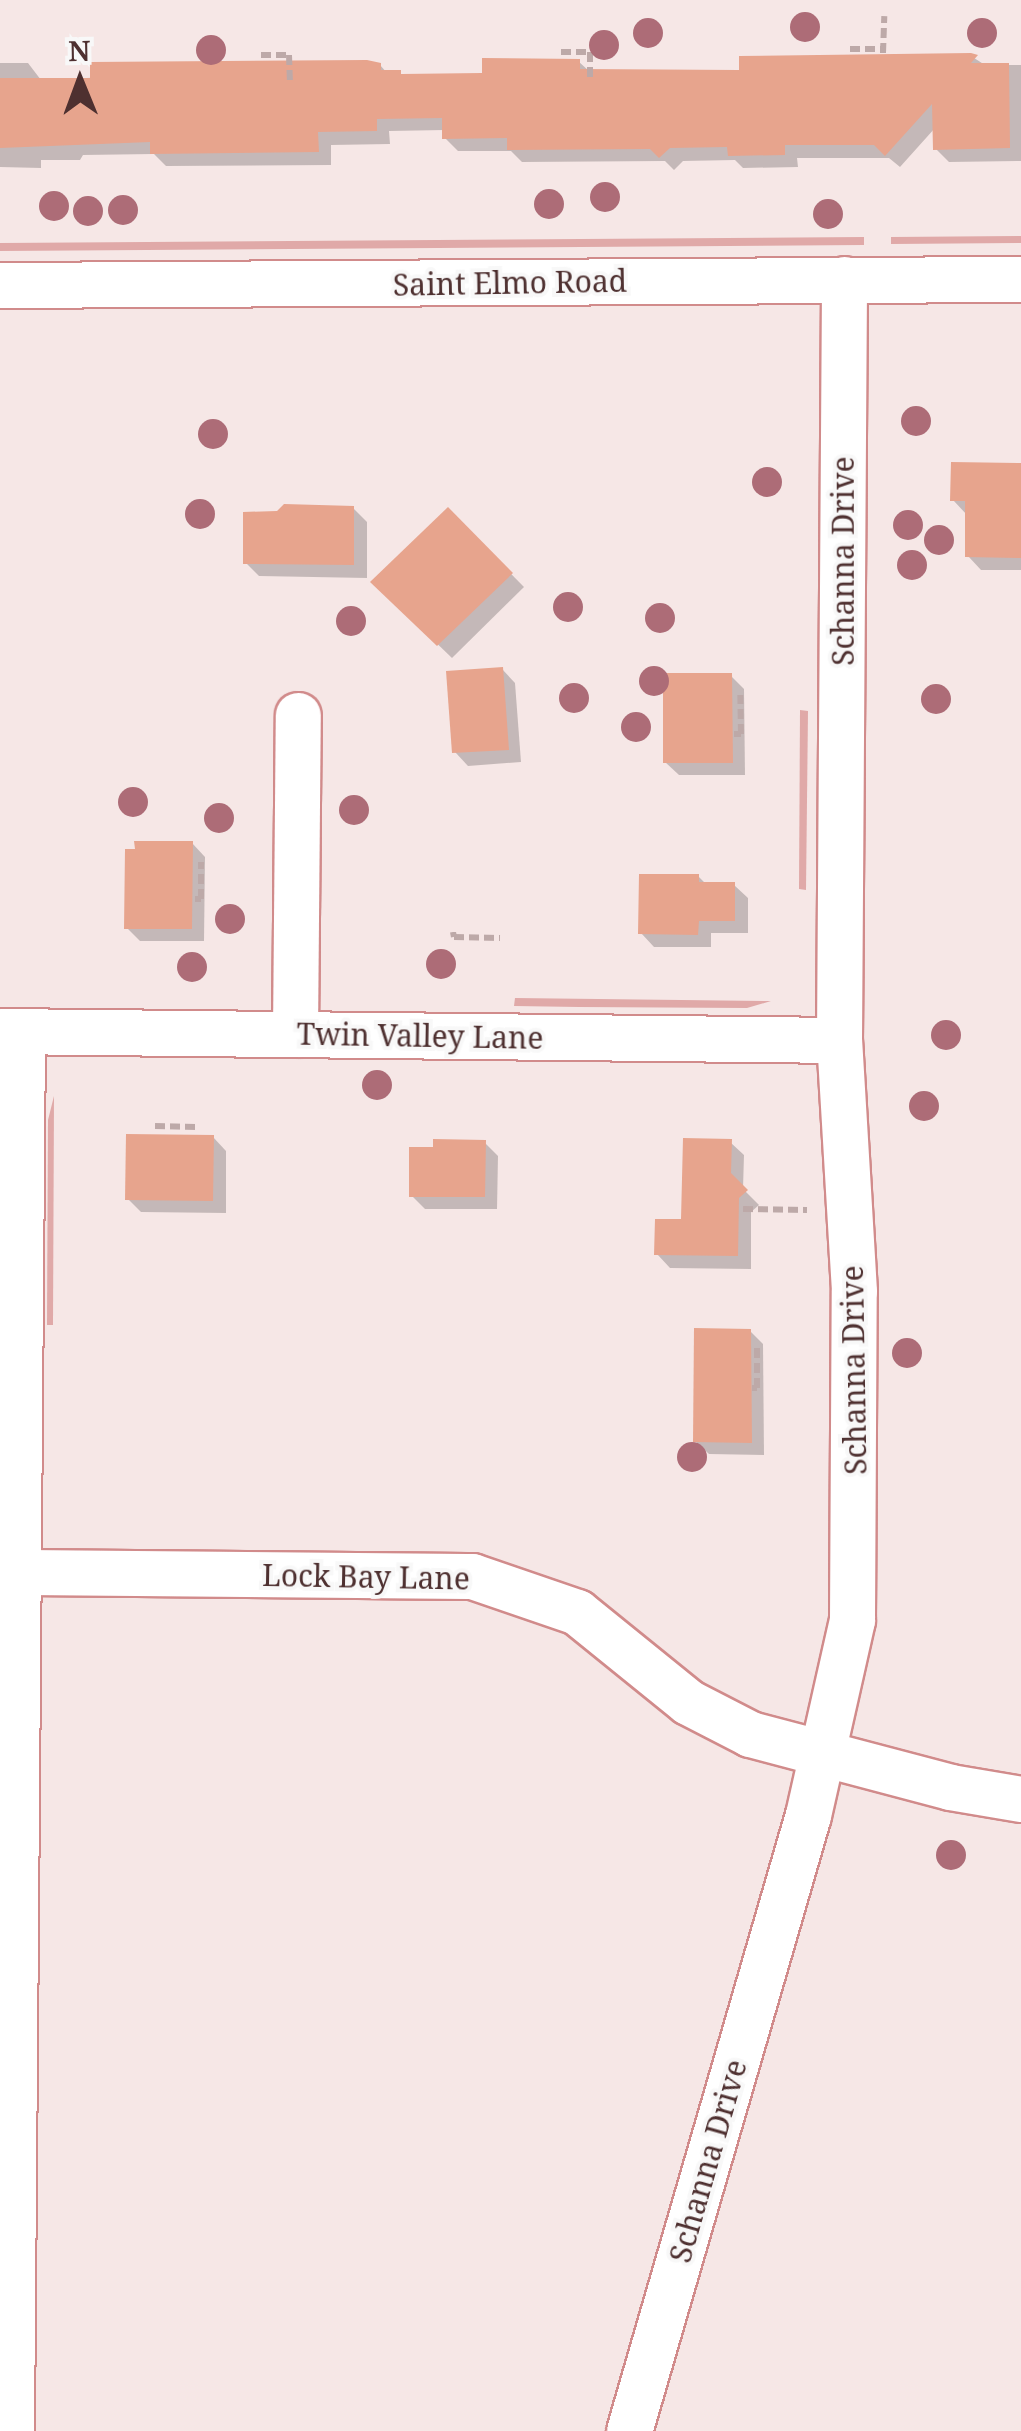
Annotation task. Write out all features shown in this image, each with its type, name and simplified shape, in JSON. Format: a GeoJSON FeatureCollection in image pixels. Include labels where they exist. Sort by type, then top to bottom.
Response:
{"type":"FeatureCollection","features":[{"type":"Feature","properties":{"kind":"street","name":"Schanna Drive"},"geometry":{"type":"LineString","coordinates":[[630,2431],[822,1754],[852,1620],[856,1559],[854,1291],[839,1040],[844,279]]}},
{"type":"Feature","properties":{"kind":"street","name":"Saint Elmo Road"},"geometry":{"type":"LineString","coordinates":[[0,285],[1021,279]]}},
{"type":"Feature","properties":{"kind":"street"},"geometry":{"type":"LineString","coordinates":[[294,1034],[298,715]]}},
{"type":"Feature","properties":{"kind":"street","name":"Twin Valley Lane"},"geometry":{"type":"LineString","coordinates":[[11,1031],[839,1040]]}},
{"type":"Feature","properties":{"kind":"street"},"geometry":{"type":"LineString","coordinates":[[11,1031],[19,1572],[11,2431]]}},
{"type":"Feature","properties":{"kind":"street","name":"Lock Bay Lane"},"geometry":{"type":"LineString","coordinates":[[19,1572],[472,1576],[577,1612],[688,1702],[750,1734],[950,1787],[1021,1799]]}},
{"type":"Feature","properties":{"kind":"path"},"geometry":{"type":"LineString","coordinates":[[850,49],[883,51],[884,16]]}},
{"type":"Feature","properties":{"kind":"path"},"geometry":{"type":"LineString","coordinates":[[561,52],[590,52],[590,81]]}},
{"type":"Feature","properties":{"kind":"path"},"geometry":{"type":"LineString","coordinates":[[261,56],[289,55],[290,85]]}},
{"type":"Feature","properties":{"kind":"path"},"geometry":{"type":"LineString","coordinates":[[734,734],[741,734],[740,695]]}},
{"type":"Feature","properties":{"kind":"path"},"geometry":{"type":"LineString","coordinates":[[196,899],[201,899],[202,862]]}},
{"type":"Feature","properties":{"kind":"path"},"geometry":{"type":"LineString","coordinates":[[454,932],[454,937],[500,938]]}},
{"type":"Feature","properties":{"kind":"path"},"geometry":{"type":"LineString","coordinates":[[155,1126],[196,1126]]}},
{"type":"Feature","properties":{"kind":"path"},"geometry":{"type":"LineString","coordinates":[[743,1210],[808,1210]]}},
{"type":"Feature","properties":{"kind":"path"},"geometry":{"type":"LineString","coordinates":[[752,1388],[757,1388],[757,1348]]}},
{"type":"Feature","properties":{"kind":"shaded area"},"geometry":{"type":"Polygon","coordinates":[[[1021,236],[1021,243],[891,244],[891,237],[1021,236]]]}},
{"type":"Feature","properties":{"kind":"shaded area"},"geometry":{"type":"Polygon","coordinates":[[[864,237],[864,245],[0,251],[0,243],[864,237]]]}},
{"type":"Feature","properties":{"kind":"shaded area"},"geometry":{"type":"Polygon","coordinates":[[[800,710],[808,711],[806,890],[799,889],[800,710]]]}},
{"type":"Feature","properties":{"kind":"shaded area"},"geometry":{"type":"Polygon","coordinates":[[[515,998],[771,1001],[747,1008],[579,1007],[514,1006],[515,998]]]}},
{"type":"Feature","properties":{"kind":"shaded area"},"geometry":{"type":"Polygon","coordinates":[[[54,1096],[53,1325],[47,1325],[48,1120],[54,1096]]]}},
{"type":"Feature","properties":{"kind":"building"},"geometry":{"type":"Polygon","coordinates":[[[978,55],[971,63],[1009,63],[1010,148],[933,150],[932,104],[885,156],[874,145],[785,145],[785,155],[728,156],[727,147],[670,148],[659,158],[650,149],[507,150],[507,138],[442,139],[442,118],[377,119],[377,131],[318,132],[319,152],[150,154],[150,142],[0,148],[0,78],[90,78],[90,62],[367,60],[381,63],[381,70],[401,70],[401,74],[482,73],[482,58],[580,59],[580,69],[739,70],[739,56],[978,55]]]}},
{"type":"Feature","properties":{"kind":"building"},"geometry":{"type":"Polygon","coordinates":[[[951,462],[1021,463],[1021,558],[965,557],[965,501],[950,501],[951,462]]]}},
{"type":"Feature","properties":{"kind":"building"},"geometry":{"type":"Polygon","coordinates":[[[284,504],[354,506],[354,565],[243,564],[243,512],[277,511],[284,504]]]}},
{"type":"Feature","properties":{"kind":"building"},"geometry":{"type":"Polygon","coordinates":[[[448,507],[513,573],[437,646],[370,582],[448,507]]]}},
{"type":"Feature","properties":{"kind":"building"},"geometry":{"type":"Polygon","coordinates":[[[503,667],[509,750],[452,753],[446,671],[503,667]]]}},
{"type":"Feature","properties":{"kind":"building"},"geometry":{"type":"Polygon","coordinates":[[[663,673],[732,673],[733,763],[663,763],[663,673]]]}},
{"type":"Feature","properties":{"kind":"building"},"geometry":{"type":"Polygon","coordinates":[[[134,841],[193,841],[192,929],[124,929],[125,849],[135,849],[134,841]]]}},
{"type":"Feature","properties":{"kind":"building"},"geometry":{"type":"Polygon","coordinates":[[[639,874],[699,874],[699,882],[735,882],[735,921],[699,921],[698,935],[638,934],[639,874]]]}},
{"type":"Feature","properties":{"kind":"building"},"geometry":{"type":"Polygon","coordinates":[[[126,1134],[214,1135],[213,1201],[125,1200],[126,1134]]]}},
{"type":"Feature","properties":{"kind":"building"},"geometry":{"type":"Polygon","coordinates":[[[683,1138],[732,1139],[731,1173],[748,1190],[739,1198],[738,1256],[654,1255],[655,1219],[681,1219],[683,1138]]]}},
{"type":"Feature","properties":{"kind":"building"},"geometry":{"type":"Polygon","coordinates":[[[433,1139],[486,1140],[485,1197],[409,1197],[409,1147],[433,1147],[433,1139]]]}},
{"type":"Feature","properties":{"kind":"building"},"geometry":{"type":"Polygon","coordinates":[[[694,1328],[751,1329],[752,1443],[693,1442],[694,1328]]]}}]}
